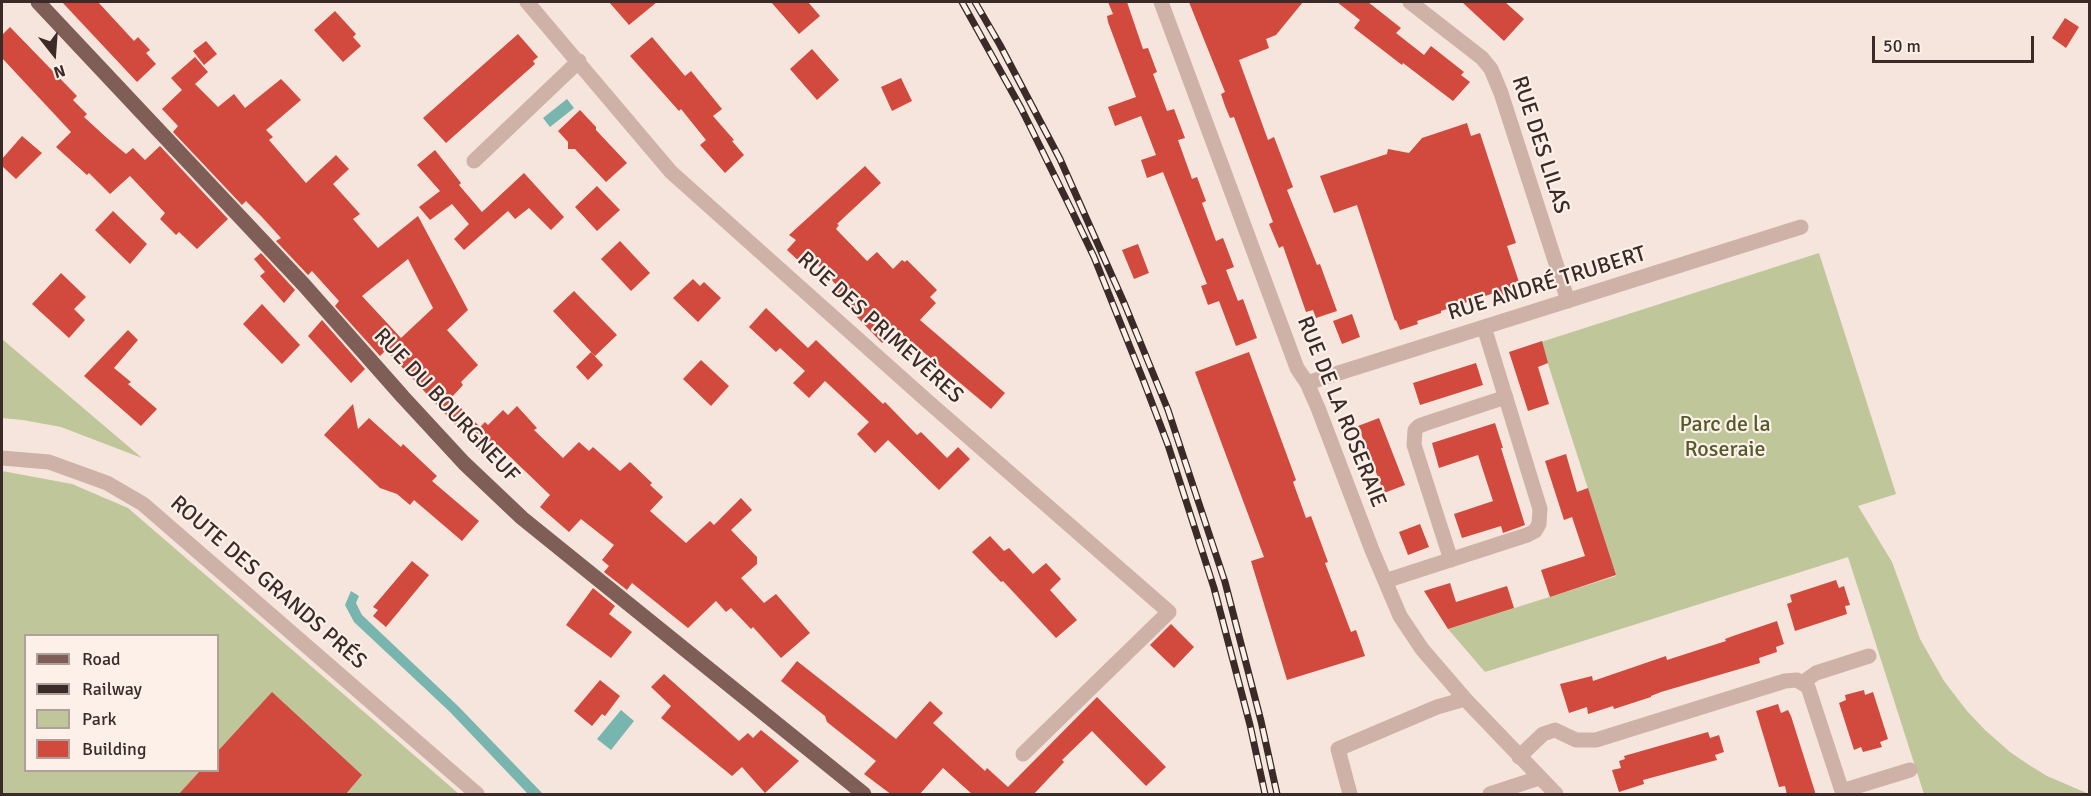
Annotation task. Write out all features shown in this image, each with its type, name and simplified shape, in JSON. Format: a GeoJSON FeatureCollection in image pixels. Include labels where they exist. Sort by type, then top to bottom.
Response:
{"type":"FeatureCollection","features":[{"type":"Feature","properties":{"kind":"main road","name":"RUE DU BOURGNEUF"},"geometry":{"type":"LineString","coordinates":[[38,2],[304,285],[464,463],[522,518],[864,795]]}},
{"type":"Feature","properties":{"kind":"street","name":"RUE DES PRIMEVÈRES"},"geometry":{"type":"LineString","coordinates":[[527,2],[671,172],[916,391],[1169,612],[1023,754]]}},
{"type":"Feature","properties":{"kind":"street","name":"RUE DE LA ROSERAIE"},"geometry":{"type":"LineString","coordinates":[[1161,2],[1297,368],[1307,383],[1400,616],[1422,649],[1465,699],[1556,795]]}},
{"type":"Feature","properties":{"kind":"street","name":"RUE DES LILAS"},"geometry":{"type":"LineString","coordinates":[[1410,2],[1482,58],[1491,69],[1501,93],[1568,301]]}},
{"type":"Feature","properties":{"kind":"street"},"geometry":{"type":"LineString","coordinates":[[474,161],[579,61]]}},
{"type":"Feature","properties":{"kind":"street","name":"RUE ANDRÉ TRUBERT"},"geometry":{"type":"LineString","coordinates":[[1307,383],[1801,227]]}},
{"type":"Feature","properties":{"kind":"street"},"geometry":{"type":"LineString","coordinates":[[1385,581],[1527,535],[1535,531],[1539,524],[1540,509],[1484,327]]}},
{"type":"Feature","properties":{"kind":"street"},"geometry":{"type":"LineString","coordinates":[[1450,560],[1414,445],[1414,430],[1427,423],[1506,397]]}},
{"type":"Feature","properties":{"kind":"street","name":"ROUTE DES GRANDS PRÉS"},"geometry":{"type":"LineString","coordinates":[[2,458],[49,462],[107,483],[142,504],[477,795]]}},
{"type":"Feature","properties":{"kind":"street"},"geometry":{"type":"LineString","coordinates":[[1802,683],[1816,673],[1869,656]]}},
{"type":"Feature","properties":{"kind":"street"},"geometry":{"type":"LineString","coordinates":[[1519,757],[1543,734],[1555,730],[1576,740],[1596,740],[1785,681],[1797,680],[1808,687],[1813,698],[1843,793],[1910,770]]}},
{"type":"Feature","properties":{"kind":"street"},"geometry":{"type":"LineString","coordinates":[[1350,795],[1338,749],[1437,707],[1465,699]]}},
{"type":"Feature","properties":{"kind":"street"},"geometry":{"type":"LineString","coordinates":[[1490,795],[1539,778]]}},
{"type":"Feature","properties":{"kind":"green space","name":"Parc de la Roseraie"},"geometry":{"type":"Polygon","coordinates":[[[1819,253],[1896,494],[1858,506],[1892,562],[1920,639],[1944,681],[1985,730],[2029,765],[2047,776],[2089,794],[1924,794],[1848,557],[1485,672],[1448,629],[1616,576],[1541,342],[1819,253]]]}},
{"type":"Feature","properties":{"kind":"green space"},"geometry":{"type":"Polygon","coordinates":[[[2,339],[142,458],[61,427],[2,418],[2,339]]]}},
{"type":"Feature","properties":{"kind":"green space"},"geometry":{"type":"Polygon","coordinates":[[[2,471],[72,484],[128,508],[459,794],[2,794],[2,471]]]}},
{"type":"Feature","properties":{"kind":"water"},"geometry":{"type":"Polygon","coordinates":[[[567,99],[574,108],[550,127],[543,118],[567,99]]]}},
{"type":"Feature","properties":{"kind":"water"},"geometry":{"type":"Polygon","coordinates":[[[351,591],[359,596],[356,603],[362,615],[458,706],[543,794],[528,794],[450,712],[354,622],[345,605],[351,591]]]}},
{"type":"Feature","properties":{"kind":"water"},"geometry":{"type":"Polygon","coordinates":[[[621,710],[634,721],[611,750],[597,739],[621,710]]]}},
{"type":"Feature","properties":{"kind":"building"},"geometry":{"type":"Polygon","coordinates":[[[62,2],[98,2],[134,41],[138,37],[150,50],[146,53],[156,64],[137,82],[62,2]]]}},
{"type":"Feature","properties":{"kind":"building"},"geometry":{"type":"Polygon","coordinates":[[[609,2],[657,2],[629,25],[609,2]]]}},
{"type":"Feature","properties":{"kind":"building"},"geometry":{"type":"Polygon","coordinates":[[[771,2],[808,2],[820,16],[799,34],[771,2]]]}},
{"type":"Feature","properties":{"kind":"building"},"geometry":{"type":"Polygon","coordinates":[[[1108,2],[1127,2],[1143,49],[1148,48],[1157,72],[1153,74],[1167,111],[1174,109],[1185,138],[1178,140],[1192,179],[1197,177],[1206,201],[1202,203],[1216,241],[1223,238],[1234,267],[1226,270],[1238,301],[1243,299],[1257,338],[1236,346],[1219,301],[1208,305],[1201,286],[1207,284],[1163,172],[1147,178],[1141,160],[1156,155],[1141,116],[1115,126],[1108,107],[1136,97],[1108,22],[1107,16],[1113,14],[1108,2]]]}},
{"type":"Feature","properties":{"kind":"building"},"geometry":{"type":"Polygon","coordinates":[[[1189,2],[1303,2],[1276,35],[1266,39],[1269,48],[1239,60],[1268,140],[1274,137],[1293,187],[1287,190],[1317,265],[1320,264],[1337,311],[1316,318],[1313,310],[1306,312],[1283,246],[1279,248],[1269,224],[1273,222],[1234,117],[1230,118],[1225,106],[1221,94],[1225,92],[1189,2]]]}},
{"type":"Feature","properties":{"kind":"building"},"geometry":{"type":"Polygon","coordinates":[[[1337,2],[1368,2],[1401,28],[1396,33],[1424,55],[1431,46],[1464,72],[1461,75],[1470,82],[1453,101],[1354,28],[1360,20],[1337,2]]]}},
{"type":"Feature","properties":{"kind":"building"},"geometry":{"type":"Polygon","coordinates":[[[1462,2],[1505,2],[1524,19],[1504,41],[1462,2]]]}},
{"type":"Feature","properties":{"kind":"building"},"geometry":{"type":"Polygon","coordinates":[[[335,11],[356,34],[353,37],[361,46],[343,62],[314,30],[335,11]]]}},
{"type":"Feature","properties":{"kind":"building"},"geometry":{"type":"Polygon","coordinates":[[[2065,18],[2079,27],[2066,48],[2052,38],[2065,18]]]}},
{"type":"Feature","properties":{"kind":"building"},"geometry":{"type":"Polygon","coordinates":[[[10,27],[77,96],[73,100],[87,114],[84,117],[108,139],[126,154],[133,148],[145,160],[160,146],[228,219],[197,249],[179,232],[176,235],[160,219],[165,213],[130,176],[110,194],[89,173],[87,175],[56,147],[71,132],[2,58],[2,35],[10,27]]]}},
{"type":"Feature","properties":{"kind":"building"},"geometry":{"type":"Polygon","coordinates":[[[518,34],[538,57],[533,61],[535,64],[446,143],[423,118],[518,34]]]}},
{"type":"Feature","properties":{"kind":"building"},"geometry":{"type":"Polygon","coordinates":[[[652,37],[685,76],[691,71],[722,109],[713,116],[744,155],[725,173],[700,145],[706,140],[681,109],[679,111],[630,56],[652,37]]]}},
{"type":"Feature","properties":{"kind":"building"},"geometry":{"type":"Polygon","coordinates":[[[206,41],[217,54],[204,65],[193,51],[206,41]]]}},
{"type":"Feature","properties":{"kind":"building"},"geometry":{"type":"Polygon","coordinates":[[[812,49],[839,80],[817,100],[790,69],[812,49]]]}},
{"type":"Feature","properties":{"kind":"building"},"geometry":{"type":"Polygon","coordinates":[[[195,57],[208,72],[195,84],[218,107],[234,94],[245,108],[281,79],[301,100],[266,130],[273,137],[269,140],[306,183],[336,155],[349,169],[333,184],[360,214],[353,219],[378,248],[418,216],[468,310],[447,330],[478,365],[461,382],[463,385],[451,398],[480,427],[485,422],[488,425],[503,410],[508,415],[517,406],[537,428],[534,430],[563,458],[579,442],[589,451],[593,447],[620,471],[630,462],[663,497],[650,511],[686,543],[710,521],[714,525],[741,498],[752,510],[731,530],[757,557],[757,564],[741,578],[764,603],[776,594],[810,633],[781,658],[753,627],[751,629],[731,608],[726,612],[716,601],[688,628],[632,583],[627,590],[604,572],[609,566],[602,560],[614,545],[581,519],[569,532],[540,507],[550,495],[500,447],[487,459],[386,350],[380,356],[335,306],[339,301],[312,271],[308,275],[276,241],[281,238],[261,216],[246,201],[242,205],[173,132],[178,126],[162,109],[182,90],[171,78],[195,57]],[[408,259],[362,296],[401,338],[433,308],[408,259]]]}},
{"type":"Feature","properties":{"kind":"building"},"geometry":{"type":"Polygon","coordinates":[[[901,78],[912,101],[892,111],[881,87],[901,78]]]}},
{"type":"Feature","properties":{"kind":"building"},"geometry":{"type":"Polygon","coordinates":[[[580,110],[627,163],[606,182],[575,149],[568,149],[568,142],[558,131],[580,110]]]}},
{"type":"Feature","properties":{"kind":"building"},"geometry":{"type":"Polygon","coordinates":[[[1467,123],[1471,136],[1480,133],[1516,243],[1507,246],[1519,282],[1515,283],[1518,292],[1499,298],[1497,292],[1441,311],[1441,313],[1417,321],[1418,324],[1400,330],[1395,321],[1357,205],[1334,213],[1320,176],[1387,154],[1388,149],[1409,153],[1422,138],[1467,123]]]}},
{"type":"Feature","properties":{"kind":"building"},"geometry":{"type":"Polygon","coordinates":[[[22,136],[42,153],[16,179],[2,166],[2,159],[22,136]]]}},
{"type":"Feature","properties":{"kind":"building"},"geometry":{"type":"Polygon","coordinates":[[[435,150],[461,183],[459,185],[482,212],[524,173],[564,217],[551,230],[529,208],[515,219],[508,211],[464,250],[454,239],[469,224],[452,204],[430,220],[419,207],[440,191],[417,165],[435,150]]]}},
{"type":"Feature","properties":{"kind":"building"},"geometry":{"type":"Polygon","coordinates":[[[865,166],[881,183],[837,224],[839,225],[836,229],[867,261],[877,252],[893,269],[902,260],[905,262],[907,260],[937,290],[930,297],[936,303],[920,320],[1005,393],[991,409],[896,329],[882,343],[833,292],[838,287],[810,256],[802,264],[787,250],[796,240],[789,235],[865,166]]]}},
{"type":"Feature","properties":{"kind":"building"},"geometry":{"type":"Polygon","coordinates":[[[597,186],[620,210],[597,231],[575,207],[597,186]]]}},
{"type":"Feature","properties":{"kind":"building"},"geometry":{"type":"Polygon","coordinates":[[[113,211],[147,244],[130,264],[95,230],[113,211]]]}},
{"type":"Feature","properties":{"kind":"building"},"geometry":{"type":"Polygon","coordinates":[[[620,241],[650,273],[631,291],[601,259],[620,241]]]}},
{"type":"Feature","properties":{"kind":"building"},"geometry":{"type":"Polygon","coordinates":[[[1138,244],[1149,273],[1134,279],[1122,250],[1138,244]]]}},
{"type":"Feature","properties":{"kind":"building"},"geometry":{"type":"Polygon","coordinates":[[[261,253],[295,290],[284,303],[260,276],[265,272],[254,259],[261,253]]]}},
{"type":"Feature","properties":{"kind":"building"},"geometry":{"type":"Polygon","coordinates":[[[61,273],[86,297],[74,309],[85,320],[69,338],[32,304],[61,273]]]}},
{"type":"Feature","properties":{"kind":"building"},"geometry":{"type":"Polygon","coordinates":[[[693,279],[700,286],[704,282],[721,298],[698,322],[673,298],[693,279]]]}},
{"type":"Feature","properties":{"kind":"building"},"geometry":{"type":"Polygon","coordinates":[[[574,291],[617,335],[595,356],[553,311],[574,291]]]}},
{"type":"Feature","properties":{"kind":"building"},"geometry":{"type":"Polygon","coordinates":[[[262,304],[300,345],[282,364],[243,324],[262,304]]]}},
{"type":"Feature","properties":{"kind":"building"},"geometry":{"type":"Polygon","coordinates":[[[766,308],[808,348],[816,340],[883,404],[885,402],[917,435],[921,432],[947,458],[958,447],[970,459],[939,490],[888,440],[875,453],[857,434],[869,422],[825,381],[809,398],[793,383],[805,371],[780,348],[776,352],[749,327],[766,308]]]}},
{"type":"Feature","properties":{"kind":"building"},"geometry":{"type":"Polygon","coordinates":[[[1352,314],[1360,337],[1342,344],[1333,321],[1352,314]]]}},
{"type":"Feature","properties":{"kind":"building"},"geometry":{"type":"Polygon","coordinates":[[[322,320],[365,369],[351,383],[308,336],[322,320]]]}},
{"type":"Feature","properties":{"kind":"building"},"geometry":{"type":"Polygon","coordinates":[[[128,330],[138,340],[114,368],[131,382],[128,384],[157,409],[141,426],[84,376],[128,330]]]}},
{"type":"Feature","properties":{"kind":"building"},"geometry":{"type":"Polygon","coordinates":[[[1542,341],[1548,363],[1538,367],[1549,404],[1528,411],[1509,352],[1542,341]]]}},
{"type":"Feature","properties":{"kind":"building"},"geometry":{"type":"Polygon","coordinates":[[[591,352],[603,365],[588,380],[576,367],[591,352]]]}},
{"type":"Feature","properties":{"kind":"building"},"geometry":{"type":"Polygon","coordinates":[[[1249,352],[1296,480],[1293,482],[1306,518],[1311,516],[1328,562],[1325,563],[1351,632],[1356,630],[1365,656],[1287,680],[1251,561],[1264,557],[1195,372],[1249,352]]]}},
{"type":"Feature","properties":{"kind":"building"},"geometry":{"type":"Polygon","coordinates":[[[701,360],[729,386],[711,406],[683,379],[701,360]]]}},
{"type":"Feature","properties":{"kind":"building"},"geometry":{"type":"Polygon","coordinates":[[[1476,363],[1483,385],[1420,405],[1413,383],[1476,363]]]}},
{"type":"Feature","properties":{"kind":"building"},"geometry":{"type":"Polygon","coordinates":[[[353,404],[358,429],[369,418],[401,447],[403,444],[437,476],[432,481],[479,521],[462,541],[414,500],[410,505],[397,494],[380,488],[324,435],[353,404]]]}},
{"type":"Feature","properties":{"kind":"building"},"geometry":{"type":"Polygon","coordinates":[[[1379,418],[1405,485],[1384,493],[1358,426],[1379,418]]]}},
{"type":"Feature","properties":{"kind":"building"},"geometry":{"type":"Polygon","coordinates":[[[1495,423],[1525,525],[1503,533],[1501,526],[1462,538],[1454,514],[1493,501],[1478,455],[1439,468],[1432,443],[1495,423]]]}},
{"type":"Feature","properties":{"kind":"building"},"geometry":{"type":"Polygon","coordinates":[[[1566,454],[1577,492],[1588,488],[1616,575],[1550,597],[1541,570],[1585,556],[1572,517],[1564,520],[1545,461],[1566,454]]]}},
{"type":"Feature","properties":{"kind":"building"},"geometry":{"type":"Polygon","coordinates":[[[1420,524],[1429,547],[1408,555],[1399,532],[1420,524]]]}},
{"type":"Feature","properties":{"kind":"building"},"geometry":{"type":"Polygon","coordinates":[[[990,536],[1004,551],[1009,548],[1033,574],[1046,563],[1061,579],[1050,590],[1077,620],[1056,638],[1003,581],[1001,582],[972,552],[990,536]]]}},
{"type":"Feature","properties":{"kind":"building"},"geometry":{"type":"Polygon","coordinates":[[[412,561],[429,575],[386,627],[373,616],[378,610],[373,607],[412,561]]]}},
{"type":"Feature","properties":{"kind":"building"},"geometry":{"type":"Polygon","coordinates":[[[1836,580],[1839,588],[1844,586],[1850,605],[1845,606],[1847,614],[1795,631],[1787,604],[1792,602],[1790,595],[1836,580]]]}},
{"type":"Feature","properties":{"kind":"building"},"geometry":{"type":"Polygon","coordinates":[[[1450,583],[1456,602],[1507,586],[1514,608],[1448,629],[1424,591],[1450,583]]]}},
{"type":"Feature","properties":{"kind":"building"},"geometry":{"type":"Polygon","coordinates":[[[593,588],[615,606],[609,614],[632,632],[611,658],[566,625],[593,588]]]}},
{"type":"Feature","properties":{"kind":"building"},"geometry":{"type":"Polygon","coordinates":[[[1777,621],[1784,644],[1776,647],[1777,652],[1759,658],[1760,663],[1661,692],[1614,709],[1613,706],[1588,714],[1587,707],[1569,713],[1560,684],[1592,676],[1593,681],[1666,656],[1667,660],[1726,641],[1725,639],[1777,621]]]}},
{"type":"Feature","properties":{"kind":"building"},"geometry":{"type":"Polygon","coordinates":[[[1171,624],[1194,647],[1174,668],[1150,645],[1171,624]]]}},
{"type":"Feature","properties":{"kind":"building"},"geometry":{"type":"Polygon","coordinates":[[[797,661],[896,739],[930,701],[943,713],[933,723],[985,771],[987,768],[1008,787],[1097,697],[1166,767],[1146,786],[1092,731],[1062,760],[1064,762],[1033,795],[973,795],[943,768],[919,795],[892,795],[864,774],[876,761],[781,681],[797,661]]]}},
{"type":"Feature","properties":{"kind":"building"},"geometry":{"type":"Polygon","coordinates":[[[664,674],[739,741],[748,733],[753,738],[761,730],[799,761],[765,793],[742,767],[732,776],[661,718],[671,706],[651,687],[664,674]]]}},
{"type":"Feature","properties":{"kind":"building"},"geometry":{"type":"Polygon","coordinates":[[[600,680],[620,696],[605,716],[602,714],[592,726],[574,711],[600,680]]]}},
{"type":"Feature","properties":{"kind":"building"},"geometry":{"type":"Polygon","coordinates":[[[1864,690],[1865,695],[1873,692],[1888,739],[1880,742],[1882,747],[1863,752],[1861,747],[1854,750],[1839,703],[1846,700],[1845,695],[1864,690]]]}},
{"type":"Feature","properties":{"kind":"building"},"geometry":{"type":"Polygon","coordinates":[[[272,692],[362,775],[345,795],[178,795],[199,772],[219,772],[219,750],[272,692]]]}},
{"type":"Feature","properties":{"kind":"building"},"geometry":{"type":"Polygon","coordinates":[[[1778,704],[1781,713],[1788,710],[1791,716],[1816,795],[1787,795],[1785,786],[1779,787],[1756,711],[1778,704]]]}},
{"type":"Feature","properties":{"kind":"building"},"geometry":{"type":"Polygon","coordinates":[[[1708,732],[1710,738],[1719,735],[1724,752],[1715,755],[1717,760],[1643,780],[1644,784],[1619,792],[1612,770],[1621,768],[1619,761],[1625,759],[1624,756],[1708,732]]]}},
{"type":"Feature","properties":{"kind":"railway"},"geometry":{"type":"LineString","coordinates":[[962,2],[1021,108],[1094,257],[1144,382],[1168,445],[1214,588],[1250,725],[1265,794]]}},
{"type":"Feature","properties":{"kind":"railway"},"geometry":{"type":"LineString","coordinates":[[975,2],[1060,159],[1125,305],[1168,410],[1225,582],[1261,721],[1277,794]]}}]}
